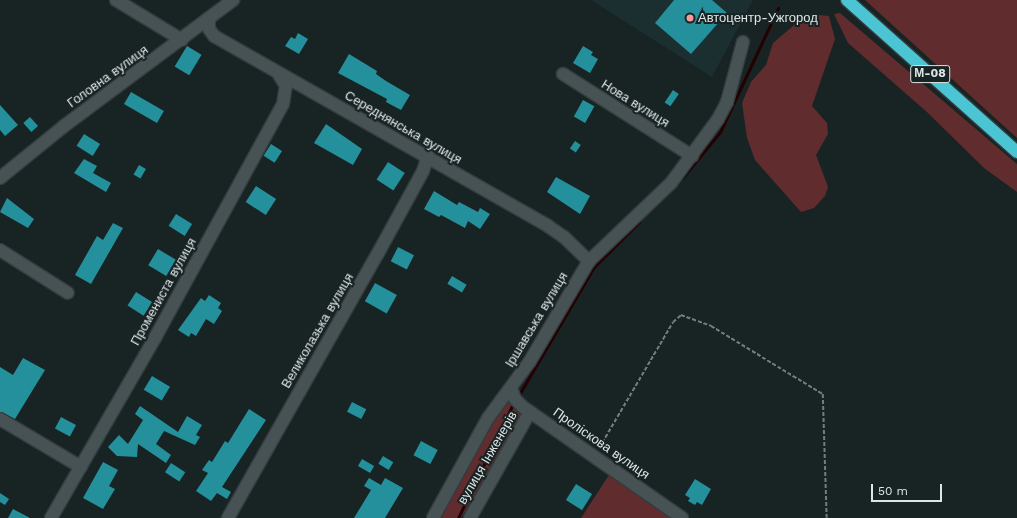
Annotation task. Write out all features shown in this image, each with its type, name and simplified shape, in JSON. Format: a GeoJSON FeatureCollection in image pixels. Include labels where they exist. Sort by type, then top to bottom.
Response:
{"type":"FeatureCollection","features":[{"type":"Feature","properties":{"kind":"highway","name":"М-08"},"geometry":{"type":"LineString","coordinates":[[846,0],[1017,152]]}},
{"type":"Feature","properties":{"kind":"street"},"geometry":{"type":"LineString","coordinates":[[116,0],[182,40]]}},
{"type":"Feature","properties":{"kind":"street","name":"Головна вулиця"},"geometry":{"type":"LineString","coordinates":[[0,178],[64,126],[182,40],[233,0]]}},
{"type":"Feature","properties":{"kind":"street","name":"Середнянська вулиця"},"geometry":{"type":"LineString","coordinates":[[209,18],[209,29],[214,36],[279,74],[428,156],[482,191],[548,226],[564,237],[589,261]]}},
{"type":"Feature","properties":{"kind":"street","name":"Іршавська вулиця"},"geometry":{"type":"LineString","coordinates":[[433,518],[488,418],[511,388],[589,261],[671,183],[692,156],[728,102],[743,42]]}},
{"type":"Feature","properties":{"kind":"street","name":"Промениста вулиця"},"geometry":{"type":"LineString","coordinates":[[51,518],[160,329],[283,104],[286,86],[279,74]]}},
{"type":"Feature","properties":{"kind":"street","name":"Нова вулиця"},"geometry":{"type":"LineString","coordinates":[[563,74],[692,156]]}},
{"type":"Feature","properties":{"kind":"street","name":"Великолазька вулиця"},"geometry":{"type":"LineString","coordinates":[[228,518],[377,255],[423,171],[428,156]]}},
{"type":"Feature","properties":{"kind":"street"},"geometry":{"type":"LineString","coordinates":[[0,250],[68,293]]}},
{"type":"Feature","properties":{"kind":"street","name":"Проліскова вулиця"},"geometry":{"type":"LineString","coordinates":[[511,388],[514,399],[530,412],[682,518]]}},
{"type":"Feature","properties":{"kind":"street","name":"вулиця Інженерів"},"geometry":{"type":"LineString","coordinates":[[470,518],[530,412]]}},
{"type":"Feature","properties":{"kind":"street"},"geometry":{"type":"LineString","coordinates":[[0,419],[81,467]]}},
{"type":"Feature","properties":{"kind":"path"},"geometry":{"type":"LineString","coordinates":[[594,456],[673,322],[681,315],[711,326],[823,394],[827,518]]}},
{"type":"Feature","properties":{"kind":"shaded area"},"geometry":{"type":"Polygon","coordinates":[[[591,0],[753,0],[712,77],[591,0]]]}},
{"type":"Feature","properties":{"kind":"shaded area"},"geometry":{"type":"Polygon","coordinates":[[[865,0],[1017,0],[1017,138],[865,0]]]}},
{"type":"Feature","properties":{"kind":"shaded area"},"geometry":{"type":"Polygon","coordinates":[[[840,13],[1017,164],[1017,192],[984,168],[928,113],[848,43],[834,14],[840,13]]]}},
{"type":"Feature","properties":{"kind":"shaded area"},"geometry":{"type":"Polygon","coordinates":[[[807,14],[829,16],[835,39],[812,106],[827,123],[828,134],[816,155],[828,187],[825,196],[814,208],[801,212],[755,160],[747,138],[742,103],[751,82],[766,65],[773,43],[807,14]]]}},
{"type":"Feature","properties":{"kind":"shaded area"},"geometry":{"type":"Polygon","coordinates":[[[508,398],[522,414],[461,518],[437,518],[508,398]]]}},
{"type":"Feature","properties":{"kind":"shaded area"},"geometry":{"type":"Polygon","coordinates":[[[609,475],[674,518],[581,518],[609,475]]]}},
{"type":"Feature","properties":{"kind":"building"},"geometry":{"type":"Polygon","coordinates":[[[674,0],[712,0],[727,13],[691,54],[655,23],[674,0]]]}},
{"type":"Feature","properties":{"kind":"building"},"geometry":{"type":"Polygon","coordinates":[[[298,33],[308,39],[299,54],[285,46],[291,37],[295,39],[298,33]]]}},
{"type":"Feature","properties":{"kind":"building"},"geometry":{"type":"Polygon","coordinates":[[[187,46],[202,55],[189,75],[175,67],[187,46]]]}},
{"type":"Feature","properties":{"kind":"building"},"geometry":{"type":"Polygon","coordinates":[[[583,46],[593,52],[591,55],[598,59],[590,73],[573,63],[583,46]]]}},
{"type":"Feature","properties":{"kind":"building"},"geometry":{"type":"Polygon","coordinates":[[[349,54],[377,71],[376,74],[386,81],[410,95],[401,110],[386,102],[387,99],[338,73],[349,54]]]}},
{"type":"Feature","properties":{"kind":"building"},"geometry":{"type":"Polygon","coordinates":[[[673,90],[679,94],[670,106],[665,102],[673,90]]]}},
{"type":"Feature","properties":{"kind":"building"},"geometry":{"type":"Polygon","coordinates":[[[131,92],[164,111],[157,123],[124,104],[131,92]]]}},
{"type":"Feature","properties":{"kind":"building"},"geometry":{"type":"Polygon","coordinates":[[[583,100],[594,106],[585,123],[574,117],[583,100]]]}},
{"type":"Feature","properties":{"kind":"building"},"geometry":{"type":"Polygon","coordinates":[[[0,105],[18,125],[5,136],[0,130],[0,105]]]}},
{"type":"Feature","properties":{"kind":"building"},"geometry":{"type":"Polygon","coordinates":[[[30,117],[38,126],[31,132],[23,123],[30,117]]]}},
{"type":"Feature","properties":{"kind":"building"},"geometry":{"type":"Polygon","coordinates":[[[326,124],[362,149],[353,165],[314,143],[326,124]]]}},
{"type":"Feature","properties":{"kind":"building"},"geometry":{"type":"Polygon","coordinates":[[[84,134],[100,144],[93,156],[77,146],[84,134]]]}},
{"type":"Feature","properties":{"kind":"building"},"geometry":{"type":"Polygon","coordinates":[[[575,141],[581,145],[576,152],[570,148],[575,141]]]}},
{"type":"Feature","properties":{"kind":"building"},"geometry":{"type":"Polygon","coordinates":[[[271,144],[282,151],[275,163],[264,156],[271,144]]]}},
{"type":"Feature","properties":{"kind":"building"},"geometry":{"type":"Polygon","coordinates":[[[84,159],[97,166],[93,173],[111,183],[106,192],[74,173],[84,159]]]}},
{"type":"Feature","properties":{"kind":"building"},"geometry":{"type":"Polygon","coordinates":[[[388,162],[405,173],[393,191],[377,180],[388,162]]]}},
{"type":"Feature","properties":{"kind":"building"},"geometry":{"type":"Polygon","coordinates":[[[139,165],[146,169],[140,179],[134,175],[139,165]]]}},
{"type":"Feature","properties":{"kind":"building"},"geometry":{"type":"Polygon","coordinates":[[[556,177],[590,196],[580,214],[547,192],[556,177]]]}},
{"type":"Feature","properties":{"kind":"building"},"geometry":{"type":"Polygon","coordinates":[[[256,186],[276,199],[266,215],[246,202],[256,186]]]}},
{"type":"Feature","properties":{"kind":"building"},"geometry":{"type":"Polygon","coordinates":[[[434,191],[457,205],[459,202],[478,212],[480,208],[490,214],[480,229],[468,221],[465,228],[441,215],[439,217],[424,209],[434,191]]]}},
{"type":"Feature","properties":{"kind":"building"},"geometry":{"type":"Polygon","coordinates":[[[7,198],[34,219],[28,228],[0,212],[7,198]]]}},
{"type":"Feature","properties":{"kind":"building"},"geometry":{"type":"Polygon","coordinates":[[[176,214],[192,224],[185,236],[169,226],[176,214]]]}},
{"type":"Feature","properties":{"kind":"building"},"geometry":{"type":"Polygon","coordinates":[[[113,223],[123,228],[91,284],[75,275],[97,236],[103,240],[113,223]]]}},
{"type":"Feature","properties":{"kind":"building"},"geometry":{"type":"Polygon","coordinates":[[[398,247],[414,255],[407,269],[391,261],[398,247]]]}},
{"type":"Feature","properties":{"kind":"building"},"geometry":{"type":"Polygon","coordinates":[[[158,249],[176,260],[166,276],[148,265],[158,249]]]}},
{"type":"Feature","properties":{"kind":"building"},"geometry":{"type":"Polygon","coordinates":[[[452,276],[467,285],[462,292],[447,284],[452,276]]]}},
{"type":"Feature","properties":{"kind":"building"},"geometry":{"type":"Polygon","coordinates":[[[375,283],[397,295],[387,313],[365,301],[375,283]]]}},
{"type":"Feature","properties":{"kind":"building"},"geometry":{"type":"Polygon","coordinates":[[[136,292],[152,302],[144,316],[128,306],[136,292]]]}},
{"type":"Feature","properties":{"kind":"building"},"geometry":{"type":"Polygon","coordinates":[[[209,295],[221,303],[218,308],[222,311],[214,324],[206,319],[196,336],[191,333],[189,337],[178,330],[201,298],[205,301],[209,295]]]}},
{"type":"Feature","properties":{"kind":"building"},"geometry":{"type":"Polygon","coordinates":[[[23,358],[45,370],[15,419],[0,412],[0,367],[13,375],[23,358]]]}},
{"type":"Feature","properties":{"kind":"building"},"geometry":{"type":"Polygon","coordinates":[[[152,376],[170,387],[162,401],[144,390],[152,376]]]}},
{"type":"Feature","properties":{"kind":"building"},"geometry":{"type":"Polygon","coordinates":[[[352,402],[366,409],[361,419],[347,412],[352,402]]]}},
{"type":"Feature","properties":{"kind":"building"},"geometry":{"type":"Polygon","coordinates":[[[140,406],[178,432],[187,416],[202,425],[196,435],[200,437],[195,445],[164,431],[156,444],[171,455],[166,463],[138,444],[137,457],[117,456],[108,447],[119,435],[128,444],[143,420],[135,414],[140,406]]]}},
{"type":"Feature","properties":{"kind":"building"},"geometry":{"type":"Polygon","coordinates":[[[249,409],[266,420],[222,487],[231,492],[227,499],[217,493],[211,501],[196,491],[208,473],[202,470],[209,460],[212,462],[225,441],[228,443],[249,409]]]}},
{"type":"Feature","properties":{"kind":"building"},"geometry":{"type":"Polygon","coordinates":[[[61,417],[76,425],[70,436],[55,428],[61,417]]]}},
{"type":"Feature","properties":{"kind":"building"},"geometry":{"type":"Polygon","coordinates":[[[421,441],[438,450],[430,464],[413,455],[421,441]]]}},
{"type":"Feature","properties":{"kind":"building"},"geometry":{"type":"Polygon","coordinates":[[[383,456],[393,462],[389,470],[378,464],[383,456]]]}},
{"type":"Feature","properties":{"kind":"building"},"geometry":{"type":"Polygon","coordinates":[[[362,459],[374,466],[370,473],[358,466],[362,459]]]}},
{"type":"Feature","properties":{"kind":"building"},"geometry":{"type":"Polygon","coordinates":[[[103,462],[118,470],[109,486],[115,489],[103,509],[83,498],[103,462]]]}},
{"type":"Feature","properties":{"kind":"building"},"geometry":{"type":"Polygon","coordinates":[[[171,463],[185,472],[179,481],[165,472],[171,463]]]}},
{"type":"Feature","properties":{"kind":"building"},"geometry":{"type":"Polygon","coordinates":[[[369,478],[381,485],[385,478],[403,488],[385,518],[354,518],[371,490],[364,486],[369,478]]]}},
{"type":"Feature","properties":{"kind":"building"},"geometry":{"type":"Polygon","coordinates":[[[695,479],[711,489],[702,505],[697,502],[695,505],[688,501],[690,498],[685,495],[695,479]]]}},
{"type":"Feature","properties":{"kind":"building"},"geometry":{"type":"Polygon","coordinates":[[[576,484],[592,494],[582,510],[566,500],[576,484]]]}},
{"type":"Feature","properties":{"kind":"building"},"geometry":{"type":"Polygon","coordinates":[[[0,493],[9,499],[5,505],[0,502],[0,493]]]}},
{"type":"Feature","properties":{"kind":"building"},"geometry":{"type":"Polygon","coordinates":[[[13,509],[30,518],[8,518],[13,509]]]}},
{"type":"Feature","properties":{"kind":"waterway"},"geometry":{"type":"LineString","coordinates":[[682,178],[720,132],[778,8]]}},
{"type":"Feature","properties":{"kind":"waterway"},"geometry":{"type":"LineString","coordinates":[[520,393],[594,267],[639,222]]}},
{"type":"Feature","properties":{"kind":"waterway"},"geometry":{"type":"LineString","coordinates":[[458,518],[512,406]]}},
{"type":"Feature","properties":{"kind":"place","name":"Автоцентр-Ужгород"},"geometry":{"type":"Point","coordinates":[690,18]}}]}
